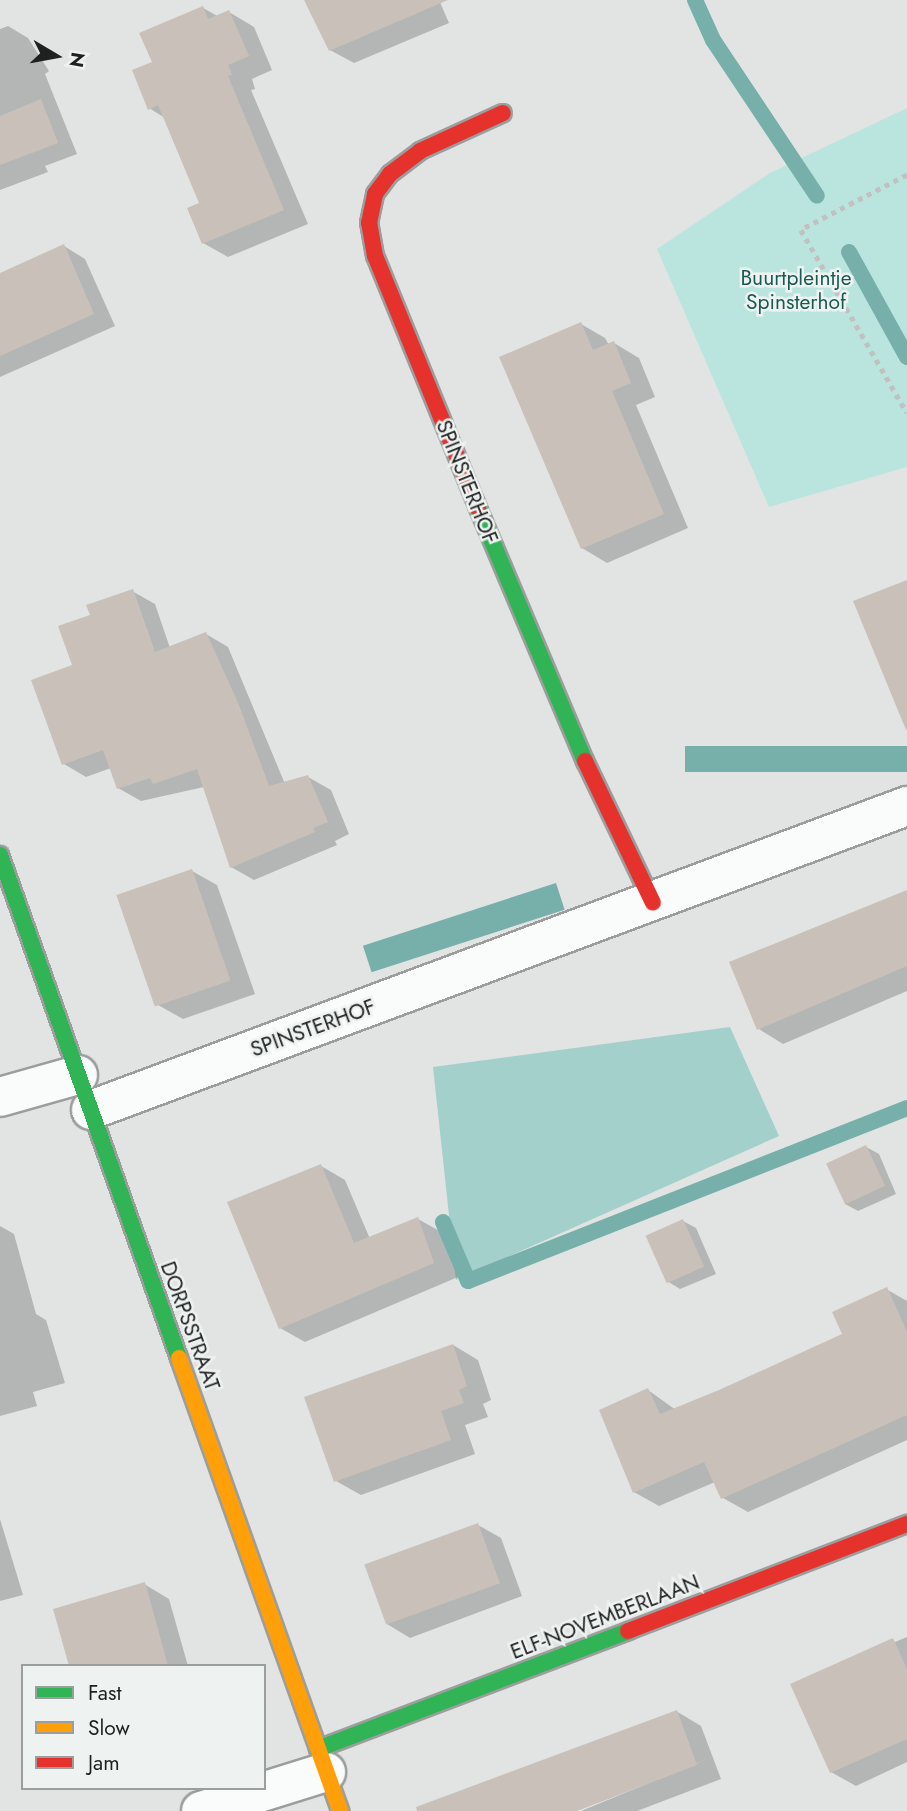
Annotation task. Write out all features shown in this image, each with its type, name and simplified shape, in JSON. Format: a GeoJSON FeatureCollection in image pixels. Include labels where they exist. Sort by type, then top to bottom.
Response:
{"type":"FeatureCollection","features":[{"type":"Feature","properties":{"kind":"street","name":"SPINSTERHOF"},"geometry":{"type":"LineString","coordinates":[[503,113],[420,151],[390,174],[375,194],[369,223],[375,256],[555,698],[653,903]]}},
{"type":"Feature","properties":{"kind":"street","name":"SPINSTERHOF"},"geometry":{"type":"LineString","coordinates":[[91,1110],[653,903],[907,806]]}},
{"type":"Feature","properties":{"kind":"street","name":"DORPSSTRAAT"},"geometry":{"type":"LineString","coordinates":[[0,855],[340,1811]]}},
{"type":"Feature","properties":{"kind":"street"},"geometry":{"type":"LineString","coordinates":[[0,1097],[78,1075]]}},
{"type":"Feature","properties":{"kind":"street","name":"ELF-NOVEMBERLAAN"},"geometry":{"type":"LineString","coordinates":[[322,1760],[907,1524]]}},
{"type":"Feature","properties":{"kind":"street"},"geometry":{"type":"LineString","coordinates":[[266,1784],[322,1760]]}},
{"type":"Feature","properties":{"kind":"street"},"geometry":{"type":"LineString","coordinates":[[201,1811],[251,1790]]}},
{"type":"Feature","properties":{"kind":"path"},"geometry":{"type":"LineString","coordinates":[[907,175],[800,230],[907,413]]}},
{"type":"Feature","properties":{"kind":"green space","name":"Buurtpleintje Spinsterhof"},"geometry":{"type":"Polygon","coordinates":[[[907,108],[907,467],[769,507],[657,249],[770,173],[907,108]]]}},
{"type":"Feature","properties":{"kind":"shaded area"},"geometry":{"type":"Polygon","coordinates":[[[685,746],[907,746],[907,772],[685,772],[685,746]]]}},
{"type":"Feature","properties":{"kind":"shaded area"},"geometry":{"type":"Polygon","coordinates":[[[556,883],[565,910],[372,972],[363,946],[556,883]]]}},
{"type":"Feature","properties":{"kind":"shaded area"},"geometry":{"type":"Polygon","coordinates":[[[730,1027],[779,1136],[456,1280],[433,1067],[730,1027]]]}},
{"type":"Feature","properties":{"kind":"building"},"geometry":{"type":"Polygon","coordinates":[[[304,0],[448,0],[329,51],[304,0]]]}},
{"type":"Feature","properties":{"kind":"building"},"geometry":{"type":"Polygon","coordinates":[[[203,6],[208,19],[229,10],[249,56],[228,65],[232,75],[228,76],[284,210],[202,244],[187,208],[199,203],[158,105],[148,110],[132,70],[152,62],[139,33],[203,6]]]}},
{"type":"Feature","properties":{"kind":"building"},"geometry":{"type":"Polygon","coordinates":[[[41,99],[58,143],[0,165],[0,116],[41,99]]]}},
{"type":"Feature","properties":{"kind":"building"},"geometry":{"type":"Polygon","coordinates":[[[64,244],[94,314],[0,356],[0,273],[64,244]]]}},
{"type":"Feature","properties":{"kind":"building"},"geometry":{"type":"Polygon","coordinates":[[[581,322],[593,350],[614,341],[631,383],[612,391],[664,514],[581,549],[499,357],[581,322]]]}},
{"type":"Feature","properties":{"kind":"building"},"geometry":{"type":"Polygon","coordinates":[[[907,580],[907,729],[906,730],[853,601],[907,580]]]}},
{"type":"Feature","properties":{"kind":"building"},"geometry":{"type":"Polygon","coordinates":[[[133,589],[155,652],[206,632],[239,705],[269,786],[308,775],[328,822],[313,828],[315,832],[230,868],[197,769],[153,784],[150,778],[117,789],[103,750],[62,765],[31,680],[72,665],[58,626],[90,615],[86,605],[133,589]]]}},
{"type":"Feature","properties":{"kind":"building"},"geometry":{"type":"Polygon","coordinates":[[[192,869],[230,981],[155,1007],[116,895],[192,869]]]}},
{"type":"Feature","properties":{"kind":"building"},"geometry":{"type":"Polygon","coordinates":[[[907,890],[907,966],[757,1030],[729,962],[907,890]]]}},
{"type":"Feature","properties":{"kind":"building"},"geometry":{"type":"Polygon","coordinates":[[[866,1145],[885,1186],[845,1204],[826,1164],[866,1145]]]}},
{"type":"Feature","properties":{"kind":"building"},"geometry":{"type":"Polygon","coordinates":[[[321,1164],[354,1243],[418,1217],[434,1263],[279,1329],[227,1202],[321,1164]]]}},
{"type":"Feature","properties":{"kind":"building"},"geometry":{"type":"Polygon","coordinates":[[[683,1219],[704,1267],[667,1283],[646,1236],[683,1219]]]}},
{"type":"Feature","properties":{"kind":"building"},"geometry":{"type":"Polygon","coordinates":[[[887,1287],[907,1332],[907,1415],[721,1499],[704,1462],[633,1493],[599,1410],[648,1388],[660,1414],[719,1390],[842,1334],[832,1312],[887,1287]]]}},
{"type":"Feature","properties":{"kind":"building"},"geometry":{"type":"Polygon","coordinates":[[[453,1344],[467,1386],[459,1390],[464,1403],[441,1411],[451,1440],[334,1482],[304,1397],[453,1344]]]}},
{"type":"Feature","properties":{"kind":"building"},"geometry":{"type":"Polygon","coordinates":[[[478,1523],[500,1583],[386,1625],[364,1564],[478,1523]]]}},
{"type":"Feature","properties":{"kind":"building"},"geometry":{"type":"Polygon","coordinates":[[[145,1582],[167,1664],[68,1664],[53,1609],[145,1582]]]}},
{"type":"Feature","properties":{"kind":"building"},"geometry":{"type":"Polygon","coordinates":[[[893,1638],[907,1669],[907,1739],[830,1773],[790,1684],[893,1638]]]}},
{"type":"Feature","properties":{"kind":"building"},"geometry":{"type":"Polygon","coordinates":[[[677,1710],[697,1765],[577,1811],[417,1811],[416,1807],[677,1710]]]}},
{"type":"Feature","properties":{"kind":"waterway"},"geometry":{"type":"LineString","coordinates":[[695,0],[713,40],[817,196]]}},
{"type":"Feature","properties":{"kind":"waterway"},"geometry":{"type":"LineString","coordinates":[[849,252],[907,357]]}},
{"type":"Feature","properties":{"kind":"waterway"},"geometry":{"type":"LineString","coordinates":[[443,1222],[468,1281],[907,1108]]}},
{"type":"Feature","properties":{"kind":"traffic: fast"},"geometry":{"type":"LineString","coordinates":[[478,508],[585,761]]}},
{"type":"Feature","properties":{"kind":"traffic: fast"},"geometry":{"type":"LineString","coordinates":[[0,855],[179,1358]]}},
{"type":"Feature","properties":{"kind":"traffic: fast"},"geometry":{"type":"LineString","coordinates":[[318,1749],[628,1631]]}},
{"type":"Feature","properties":{"kind":"traffic: slow"},"geometry":{"type":"LineString","coordinates":[[179,1358],[340,1811]]}},
{"type":"Feature","properties":{"kind":"traffic: jam"},"geometry":{"type":"LineString","coordinates":[[478,508],[375,256],[369,223],[375,194],[390,174],[420,151],[503,113]]}},
{"type":"Feature","properties":{"kind":"traffic: jam"},"geometry":{"type":"LineString","coordinates":[[585,761],[653,903]]}},
{"type":"Feature","properties":{"kind":"traffic: jam"},"geometry":{"type":"LineString","coordinates":[[628,1631],[907,1524]]}}]}
